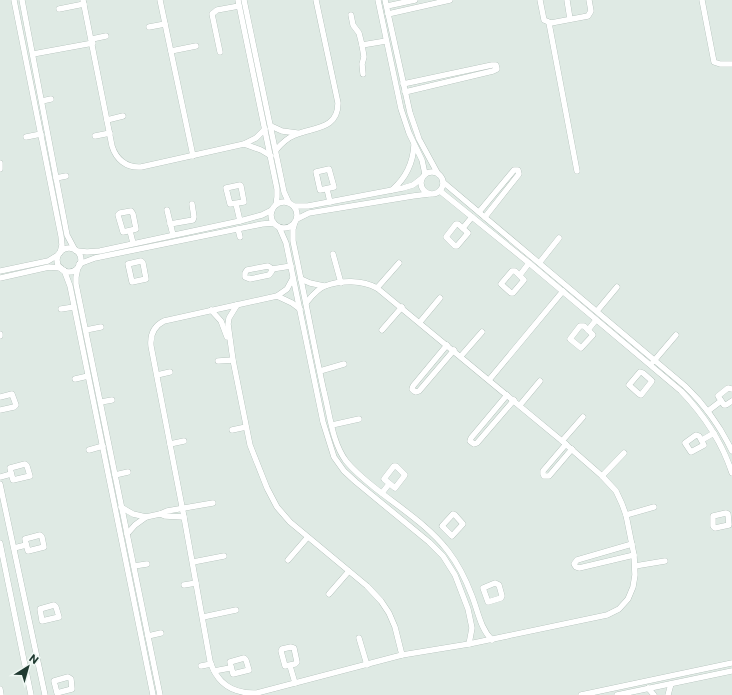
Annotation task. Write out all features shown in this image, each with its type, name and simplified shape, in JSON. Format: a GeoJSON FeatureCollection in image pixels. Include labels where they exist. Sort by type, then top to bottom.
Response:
{"type":"FeatureCollection","features":[{"type":"Feature","properties":{"kind":"street"},"geometry":{"type":"LineString","coordinates":[[14,0],[62,240],[57,261],[73,285],[86,330],[160,695]]}},
{"type":"Feature","properties":{"kind":"street"},"geometry":{"type":"LineString","coordinates":[[22,0],[67,235],[69,241],[80,256],[79,266],[73,285],[74,307],[153,695]]}},
{"type":"Feature","properties":{"kind":"street"},"geometry":{"type":"LineString","coordinates":[[160,0],[193,156]]}},
{"type":"Feature","properties":{"kind":"street"},"geometry":{"type":"LineString","coordinates":[[244,0],[268,127],[271,156],[280,186],[297,211],[293,229],[293,241],[336,442],[346,461],[367,482],[438,538],[453,558],[461,572],[473,598],[482,626],[486,634],[492,640]]}},
{"type":"Feature","properties":{"kind":"street"},"geometry":{"type":"LineString","coordinates":[[276,150],[286,140],[299,133],[321,128],[328,124],[334,117],[338,107],[316,0]]}},
{"type":"Feature","properties":{"kind":"street"},"geometry":{"type":"LineString","coordinates":[[378,0],[401,109],[414,145],[422,160],[423,176],[420,183],[421,188],[424,192],[429,194]]}},
{"type":"Feature","properties":{"kind":"street"},"geometry":{"type":"LineString","coordinates":[[415,0],[386,3],[410,113],[416,130],[443,182],[540,262],[685,386],[708,411],[723,433],[732,450]]}},
{"type":"Feature","properties":{"kind":"street"},"geometry":{"type":"LineString","coordinates":[[388,14],[450,0]]}},
{"type":"Feature","properties":{"kind":"street"},"geometry":{"type":"LineString","coordinates":[[540,0],[544,18],[549,23],[578,171]]}},
{"type":"Feature","properties":{"kind":"street"},"geometry":{"type":"LineString","coordinates":[[567,0],[570,19]]}},
{"type":"Feature","properties":{"kind":"street"},"geometry":{"type":"LineString","coordinates":[[549,23],[589,14],[591,9],[589,0]]}},
{"type":"Feature","properties":{"kind":"street"},"geometry":{"type":"LineString","coordinates":[[702,0],[714,62],[720,64],[732,64]]}},
{"type":"Feature","properties":{"kind":"street"},"geometry":{"type":"LineString","coordinates":[[59,9],[84,2],[113,150],[124,163],[132,167],[145,166],[244,144],[256,138],[268,127]]}},
{"type":"Feature","properties":{"kind":"street"},"geometry":{"type":"LineString","coordinates":[[220,52],[212,14],[217,10],[238,3],[268,127],[276,150],[280,186],[278,197],[271,215],[286,242],[323,422],[330,446],[334,457],[350,477],[443,556],[455,575],[464,596],[472,623],[472,637],[469,644]]}},
{"type":"Feature","properties":{"kind":"street"},"geometry":{"type":"LineString","coordinates":[[351,15],[353,25],[360,35],[364,57],[362,64],[363,74]]}},
{"type":"Feature","properties":{"kind":"street"},"geometry":{"type":"LineString","coordinates":[[149,27],[165,24]]}},
{"type":"Feature","properties":{"kind":"street"},"geometry":{"type":"LineString","coordinates":[[33,54],[92,41],[106,36]]}},
{"type":"Feature","properties":{"kind":"street"},"geometry":{"type":"LineString","coordinates":[[362,45],[386,41]]}},
{"type":"Feature","properties":{"kind":"street"},"geometry":{"type":"LineString","coordinates":[[171,51],[196,46]]}},
{"type":"Feature","properties":{"kind":"street"},"geometry":{"type":"LineString","coordinates":[[403,84],[494,64],[497,67],[494,71],[405,92]]}},
{"type":"Feature","properties":{"kind":"street"},"geometry":{"type":"LineString","coordinates":[[473,69],[474,76]]}},
{"type":"Feature","properties":{"kind":"street"},"geometry":{"type":"LineString","coordinates":[[394,79],[402,77]]}},
{"type":"Feature","properties":{"kind":"street"},"geometry":{"type":"LineString","coordinates":[[42,101],[51,99]]}},
{"type":"Feature","properties":{"kind":"street"},"geometry":{"type":"LineString","coordinates":[[107,120],[123,116]]}},
{"type":"Feature","properties":{"kind":"street"},"geometry":{"type":"LineString","coordinates":[[268,127],[282,131],[299,133]]}},
{"type":"Feature","properties":{"kind":"street"},"geometry":{"type":"LineString","coordinates":[[95,136],[110,133]]}},
{"type":"Feature","properties":{"kind":"street"},"geometry":{"type":"LineString","coordinates":[[26,137],[41,134]]}},
{"type":"Feature","properties":{"kind":"street"},"geometry":{"type":"LineString","coordinates":[[244,144],[261,150],[271,156]]}},
{"type":"Feature","properties":{"kind":"street"},"geometry":{"type":"LineString","coordinates":[[391,191],[400,183],[409,168],[413,156],[414,145]]}},
{"type":"Feature","properties":{"kind":"street"},"geometry":{"type":"LineString","coordinates":[[0,163],[0,169]]}},
{"type":"Feature","properties":{"kind":"street"},"geometry":{"type":"LineString","coordinates":[[0,271],[48,261],[66,248],[76,251],[94,252],[240,221],[262,215],[281,202],[308,206],[408,187],[423,176],[433,172],[438,174]]}},
{"type":"Feature","properties":{"kind":"street"},"geometry":{"type":"LineString","coordinates":[[56,178],[66,176]]}},
{"type":"Feature","properties":{"kind":"street"},"geometry":{"type":"LineString","coordinates":[[0,278],[49,267],[71,271],[95,258],[265,223],[288,228],[305,214],[413,196],[436,194],[440,191],[443,182]]}},
{"type":"Feature","properties":{"kind":"street"},"geometry":{"type":"LineString","coordinates":[[479,212],[508,183],[485,217]]}},
{"type":"Feature","properties":{"kind":"street"},"geometry":{"type":"LineString","coordinates":[[327,189],[330,202]]}},
{"type":"Feature","properties":{"kind":"street"},"geometry":{"type":"LineString","coordinates":[[440,191],[563,291],[689,399],[703,416],[714,433],[725,454],[732,473]]}},
{"type":"Feature","properties":{"kind":"street"},"geometry":{"type":"LineString","coordinates":[[170,224],[193,220],[192,204]]}},
{"type":"Feature","properties":{"kind":"street"},"geometry":{"type":"LineString","coordinates":[[236,204],[240,221]]}},
{"type":"Feature","properties":{"kind":"street"},"geometry":{"type":"LineString","coordinates":[[167,210],[173,235]]}},
{"type":"Feature","properties":{"kind":"street"},"geometry":{"type":"LineString","coordinates":[[463,228],[472,216]]}},
{"type":"Feature","properties":{"kind":"street"},"geometry":{"type":"LineString","coordinates":[[238,229],[240,237]]}},
{"type":"Feature","properties":{"kind":"street"},"geometry":{"type":"LineString","coordinates":[[130,231],[133,243]]}},
{"type":"Feature","properties":{"kind":"street"},"geometry":{"type":"LineString","coordinates":[[540,262],[559,238]]}},
{"type":"Feature","properties":{"kind":"street"},"geometry":{"type":"LineString","coordinates":[[286,242],[293,241]]}},
{"type":"Feature","properties":{"kind":"street"},"geometry":{"type":"LineString","coordinates":[[133,250],[135,262]]}},
{"type":"Feature","properties":{"kind":"street"},"geometry":{"type":"LineString","coordinates":[[333,254],[340,283]]}},
{"type":"Feature","properties":{"kind":"street"},"geometry":{"type":"LineString","coordinates":[[377,288],[399,263]]}},
{"type":"Feature","properties":{"kind":"street"},"geometry":{"type":"LineString","coordinates":[[520,275],[529,263]]}},
{"type":"Feature","properties":{"kind":"street"},"geometry":{"type":"LineString","coordinates":[[272,269],[291,266]]}},
{"type":"Feature","properties":{"kind":"street"},"geometry":{"type":"LineString","coordinates":[[294,278],[287,289],[277,296],[168,320],[161,323],[155,328],[150,342],[211,664],[218,680],[241,692],[257,693],[402,655],[492,640],[607,615],[624,604],[631,594],[635,575],[634,555],[626,515],[622,504],[616,491],[602,476],[520,405],[377,288],[363,283],[340,283],[324,286],[310,283],[301,279]]}},
{"type":"Feature","properties":{"kind":"street"},"geometry":{"type":"LineString","coordinates":[[306,303],[324,286]]}},
{"type":"Feature","properties":{"kind":"street"},"geometry":{"type":"LineString","coordinates":[[597,311],[618,287]]}},
{"type":"Feature","properties":{"kind":"street"},"geometry":{"type":"LineString","coordinates":[[489,380],[563,291]]}},
{"type":"Feature","properties":{"kind":"street"},"geometry":{"type":"LineString","coordinates":[[277,296],[292,302],[300,309]]}},
{"type":"Feature","properties":{"kind":"street"},"geometry":{"type":"LineString","coordinates":[[420,322],[440,298]]}},
{"type":"Feature","properties":{"kind":"street"},"geometry":{"type":"LineString","coordinates":[[237,305],[228,321],[233,360],[246,427],[257,466],[272,498],[286,518],[307,538],[372,590],[385,607],[395,627],[402,655]]}},
{"type":"Feature","properties":{"kind":"street"},"geometry":{"type":"LineString","coordinates":[[61,309],[74,307]]}},
{"type":"Feature","properties":{"kind":"street"},"geometry":{"type":"LineString","coordinates":[[382,330],[402,307]]}},
{"type":"Feature","properties":{"kind":"street"},"geometry":{"type":"LineString","coordinates":[[211,310],[221,321],[228,339],[230,340]]}},
{"type":"Feature","properties":{"kind":"street"},"geometry":{"type":"LineString","coordinates":[[588,330],[596,320]]}},
{"type":"Feature","properties":{"kind":"street"},"geometry":{"type":"LineString","coordinates":[[86,330],[101,327]]}},
{"type":"Feature","properties":{"kind":"street"},"geometry":{"type":"LineString","coordinates":[[460,356],[482,332]]}},
{"type":"Feature","properties":{"kind":"street"},"geometry":{"type":"LineString","coordinates":[[647,376],[655,360],[676,335]]}},
{"type":"Feature","properties":{"kind":"street"},"geometry":{"type":"LineString","coordinates":[[447,345],[413,386],[412,388],[414,391],[419,391],[454,350]]}},
{"type":"Feature","properties":{"kind":"street"},"geometry":{"type":"LineString","coordinates":[[218,361],[233,360]]}},
{"type":"Feature","properties":{"kind":"street"},"geometry":{"type":"LineString","coordinates":[[320,371],[344,364]]}},
{"type":"Feature","properties":{"kind":"street"},"geometry":{"type":"LineString","coordinates":[[156,375],[170,372]]}},
{"type":"Feature","properties":{"kind":"street"},"geometry":{"type":"LineString","coordinates":[[423,373],[430,379]]}},
{"type":"Feature","properties":{"kind":"street"},"geometry":{"type":"LineString","coordinates":[[75,379],[88,376]]}},
{"type":"Feature","properties":{"kind":"street"},"geometry":{"type":"LineString","coordinates":[[520,405],[540,382]]}},
{"type":"Feature","properties":{"kind":"street"},"geometry":{"type":"LineString","coordinates":[[732,389],[728,388],[718,395],[725,405],[732,401]]}},
{"type":"Feature","properties":{"kind":"street"},"geometry":{"type":"LineString","coordinates":[[0,397],[12,394],[16,405],[14,407],[0,410]]}},
{"type":"Feature","properties":{"kind":"street"},"geometry":{"type":"LineString","coordinates":[[507,395],[471,438],[471,443],[477,443],[514,400]]}},
{"type":"Feature","properties":{"kind":"street"},"geometry":{"type":"LineString","coordinates":[[100,402],[112,400]]}},
{"type":"Feature","properties":{"kind":"street"},"geometry":{"type":"LineString","coordinates":[[708,411],[721,401]]}},
{"type":"Feature","properties":{"kind":"street"},"geometry":{"type":"LineString","coordinates":[[572,449],[549,476],[544,476],[543,471],[583,417]]}},
{"type":"Feature","properties":{"kind":"street"},"geometry":{"type":"LineString","coordinates":[[332,425],[359,419]]}},
{"type":"Feature","properties":{"kind":"street"},"geometry":{"type":"LineString","coordinates":[[98,425],[105,424]]}},
{"type":"Feature","properties":{"kind":"street"},"geometry":{"type":"LineString","coordinates":[[481,426],[487,432]]}},
{"type":"Feature","properties":{"kind":"street"},"geometry":{"type":"LineString","coordinates":[[232,430],[246,427]]}},
{"type":"Feature","properties":{"kind":"street"},"geometry":{"type":"LineString","coordinates":[[702,440],[714,433]]}},
{"type":"Feature","properties":{"kind":"street"},"geometry":{"type":"LineString","coordinates":[[170,444],[184,441]]}},
{"type":"Feature","properties":{"kind":"street"},"geometry":{"type":"LineString","coordinates":[[89,450],[103,446]]}},
{"type":"Feature","properties":{"kind":"street"},"geometry":{"type":"LineString","coordinates":[[602,476],[624,453]]}},
{"type":"Feature","properties":{"kind":"street"},"geometry":{"type":"LineString","coordinates":[[115,475],[128,472]]}},
{"type":"Feature","properties":{"kind":"street"},"geometry":{"type":"LineString","coordinates":[[0,477],[11,474]]}},
{"type":"Feature","properties":{"kind":"street"},"geometry":{"type":"LineString","coordinates":[[0,484],[45,692],[55,687]]}},
{"type":"Feature","properties":{"kind":"street"},"geometry":{"type":"LineString","coordinates":[[382,493],[389,484]]}},
{"type":"Feature","properties":{"kind":"street"},"geometry":{"type":"LineString","coordinates":[[122,507],[133,514],[146,517],[160,514],[164,511],[213,502]]}},
{"type":"Feature","properties":{"kind":"street"},"geometry":{"type":"LineString","coordinates":[[392,513],[398,506]]}},
{"type":"Feature","properties":{"kind":"street"},"geometry":{"type":"LineString","coordinates":[[626,515],[654,507]]}},
{"type":"Feature","properties":{"kind":"street"},"geometry":{"type":"LineString","coordinates":[[160,514],[165,516],[184,517]]}},
{"type":"Feature","properties":{"kind":"street"},"geometry":{"type":"LineString","coordinates":[[127,534],[146,517]]}},
{"type":"Feature","properties":{"kind":"street"},"geometry":{"type":"LineString","coordinates":[[438,538],[445,531]]}},
{"type":"Feature","properties":{"kind":"street"},"geometry":{"type":"LineString","coordinates":[[288,560],[307,538]]}},
{"type":"Feature","properties":{"kind":"street"},"geometry":{"type":"LineString","coordinates":[[0,543],[31,695]]}},
{"type":"Feature","properties":{"kind":"street"},"geometry":{"type":"LineString","coordinates":[[632,544],[577,560],[574,564],[579,568],[634,555]]}},
{"type":"Feature","properties":{"kind":"street"},"geometry":{"type":"LineString","coordinates":[[14,548],[26,545]]}},
{"type":"Feature","properties":{"kind":"street"},"geometry":{"type":"LineString","coordinates":[[192,562],[224,556]]}},
{"type":"Feature","properties":{"kind":"street"},"geometry":{"type":"LineString","coordinates":[[635,566],[665,561]]}},
{"type":"Feature","properties":{"kind":"street"},"geometry":{"type":"LineString","coordinates":[[134,566],[147,564]]}},
{"type":"Feature","properties":{"kind":"street"},"geometry":{"type":"LineString","coordinates":[[329,594],[349,571]]}},
{"type":"Feature","properties":{"kind":"street"},"geometry":{"type":"LineString","coordinates":[[184,585],[196,583]]}},
{"type":"Feature","properties":{"kind":"street"},"geometry":{"type":"LineString","coordinates":[[473,598],[484,594]]}},
{"type":"Feature","properties":{"kind":"street"},"geometry":{"type":"LineString","coordinates":[[136,610],[142,609]]}},
{"type":"Feature","properties":{"kind":"street"},"geometry":{"type":"LineString","coordinates":[[203,617],[236,610]]}},
{"type":"Feature","properties":{"kind":"street"},"geometry":{"type":"LineString","coordinates":[[29,618],[40,615]]}},
{"type":"Feature","properties":{"kind":"street"},"geometry":{"type":"LineString","coordinates":[[148,636],[161,633]]}},
{"type":"Feature","properties":{"kind":"street"},"geometry":{"type":"LineString","coordinates":[[359,638],[366,665]]}},
{"type":"Feature","properties":{"kind":"street"},"geometry":{"type":"LineString","coordinates":[[581,695],[732,663]]}},
{"type":"Feature","properties":{"kind":"street"},"geometry":{"type":"LineString","coordinates":[[201,666],[211,664]]}},
{"type":"Feature","properties":{"kind":"street"},"geometry":{"type":"LineString","coordinates":[[290,666],[295,683]]}},
{"type":"Feature","properties":{"kind":"street"},"geometry":{"type":"LineString","coordinates":[[214,671],[230,668]]}},
{"type":"Feature","properties":{"kind":"street"},"geometry":{"type":"LineString","coordinates":[[704,668],[706,677]]}},
{"type":"Feature","properties":{"kind":"street"},"geometry":{"type":"LineString","coordinates":[[617,695],[732,671]]}},
{"type":"Feature","properties":{"kind":"street"},"geometry":{"type":"LineString","coordinates":[[668,695],[671,684]]}},
{"type":"Feature","properties":{"kind":"street"},"geometry":{"type":"LineString","coordinates":[[648,688],[654,695]]}},
{"type":"Feature","properties":{"kind":"street"},"geometry":{"type":"LineString","coordinates":[[0,689],[1,695]]}}]}
